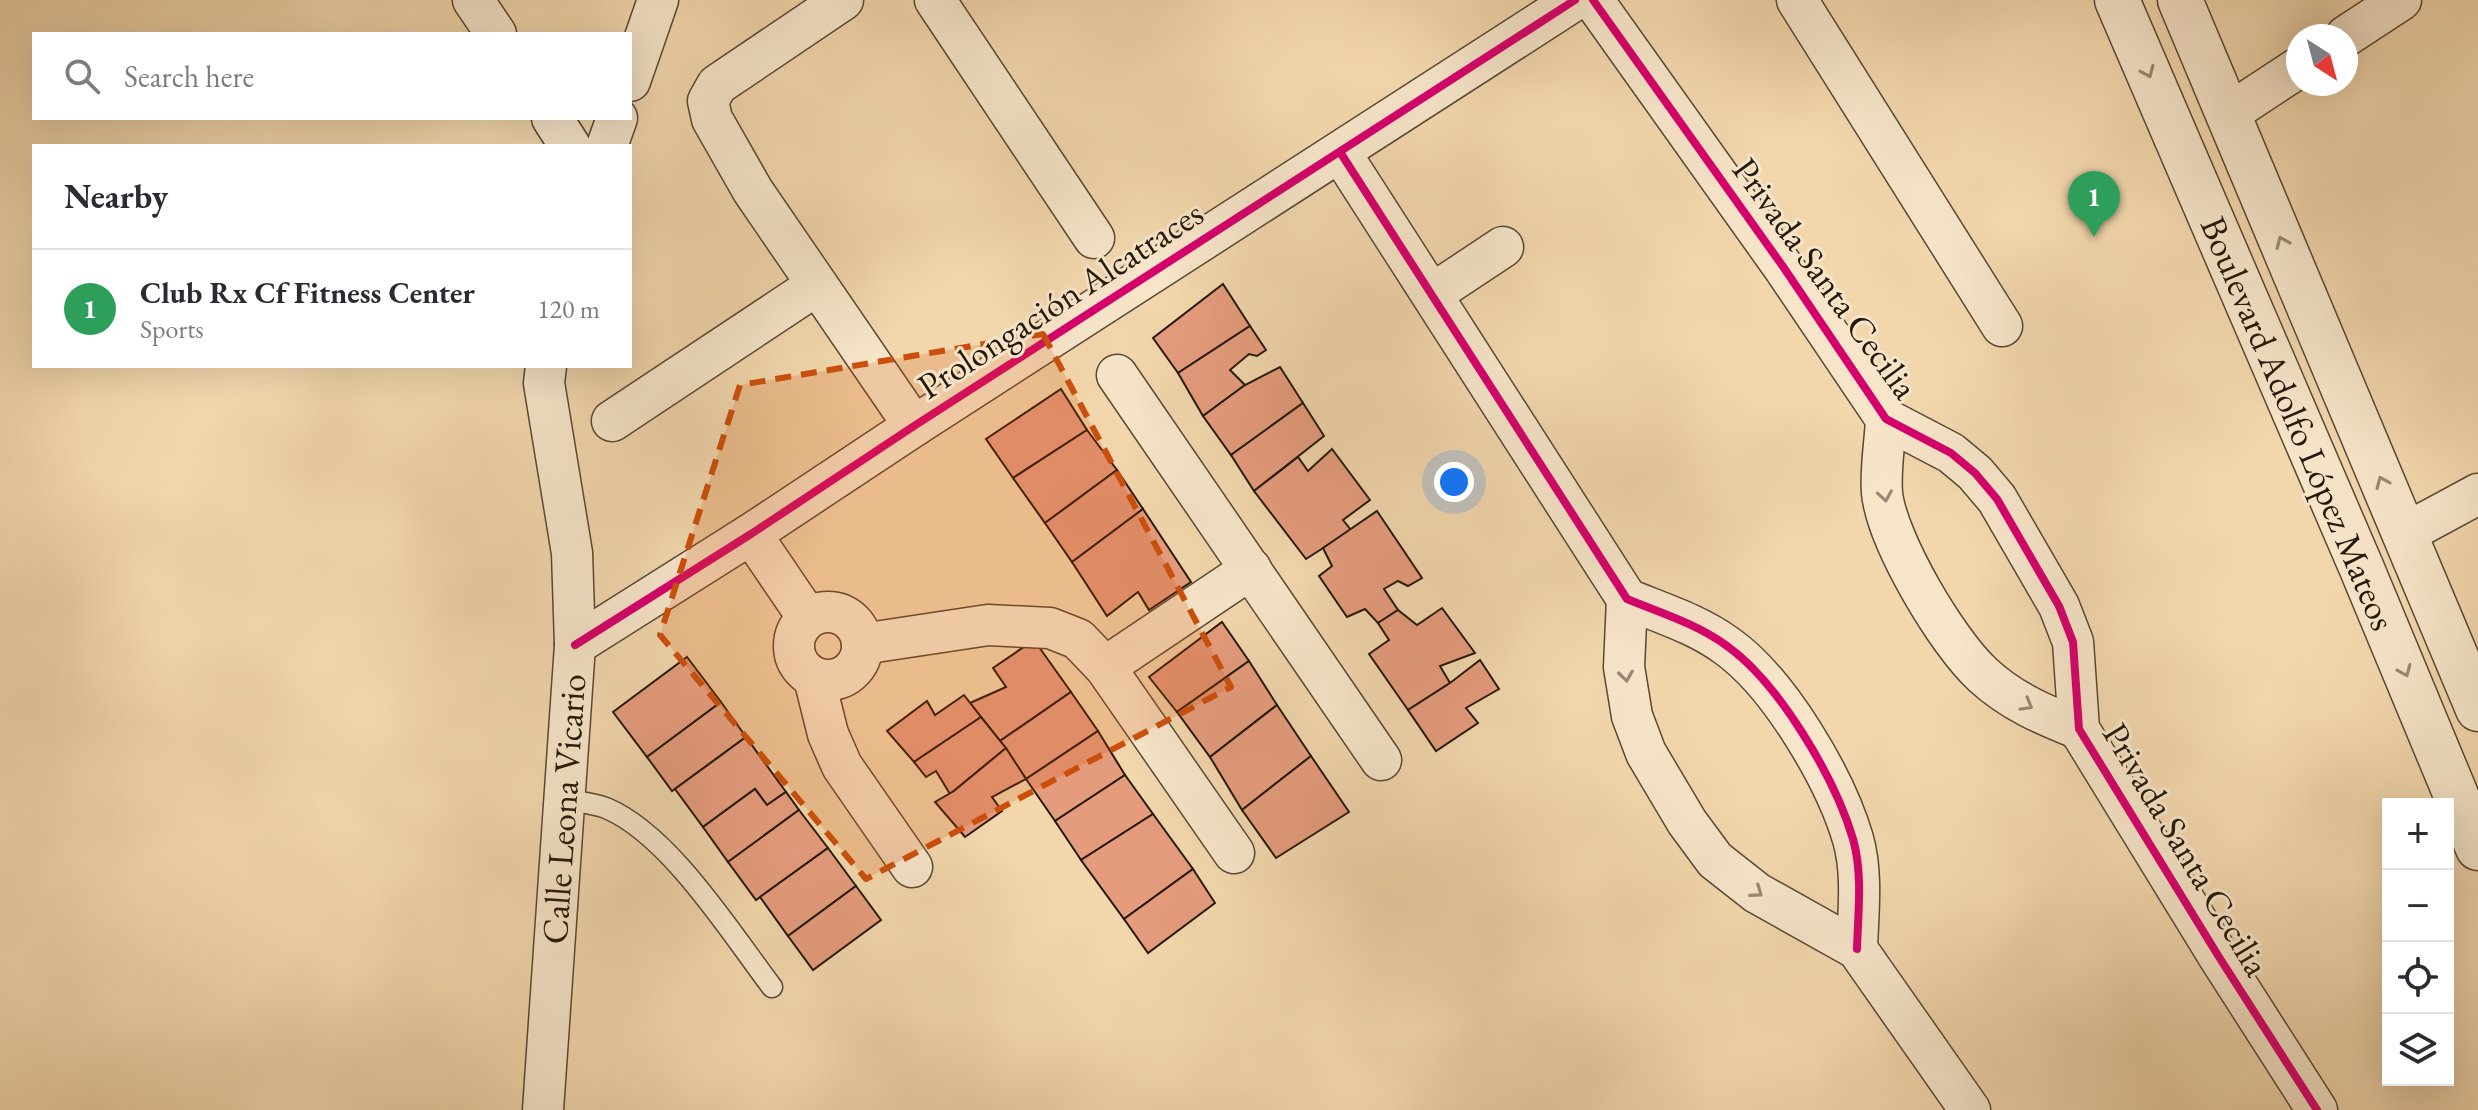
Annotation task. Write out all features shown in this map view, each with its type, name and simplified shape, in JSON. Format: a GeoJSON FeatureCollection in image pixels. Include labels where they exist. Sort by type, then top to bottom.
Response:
{"type":"FeatureCollection","features":[{"type":"Feature","properties":{"kind":"street"},"geometry":{"type":"LineString","coordinates":[[473,0],[495,32]]}},
{"type":"Feature","properties":{"kind":"street"},"geometry":{"type":"LineString","coordinates":[[632,75],[658,0]]}},
{"type":"Feature","properties":{"kind":"street"},"geometry":{"type":"LineString","coordinates":[[843,0],[717,85],[708,101],[712,119],[727,149],[914,426]]}},
{"type":"Feature","properties":{"kind":"street"},"geometry":{"type":"LineString","coordinates":[[935,0],[1094,238]]}},
{"type":"Feature","properties":{"kind":"street","name":"Prolongación Alcatraces"},"geometry":{"type":"LineString","coordinates":[[575,645],[1575,0]]}},
{"type":"Feature","properties":{"kind":"street","name":"Privada Santa Cecilia"},"geometry":{"type":"LineString","coordinates":[[1593,0],[1775,255],[1886,419],[1951,453],[1975,473],[1997,499],[2059,606],[2073,642],[2079,729],[2317,1110]]}},
{"type":"Feature","properties":{"kind":"street"},"geometry":{"type":"LineString","coordinates":[[1797,0],[2002,326]]}},
{"type":"Feature","properties":{"kind":"street","name":"Boulevard Adolfo López Mateos"},"geometry":{"type":"LineString","coordinates":[[2117,0],[2362,569],[2478,848]]}},
{"type":"Feature","properties":{"kind":"street","name":"Boulevard Adolfo López Mateos"},"geometry":{"type":"LineString","coordinates":[[2180,0],[2475,696]]}},
{"type":"Feature","properties":{"kind":"street"},"geometry":{"type":"LineString","coordinates":[[2358,28],[2401,0]]}},
{"type":"Feature","properties":{"kind":"street"},"geometry":{"type":"LineString","coordinates":[[2228,114],[2286,76]]}},
{"type":"Feature","properties":{"kind":"street"},"geometry":{"type":"LineString","coordinates":[[553,120],[569,144]]}},
{"type":"Feature","properties":{"kind":"street"},"geometry":{"type":"LineString","coordinates":[[608,144],[616,120]]}},
{"type":"Feature","properties":{"kind":"street"},"geometry":{"type":"LineString","coordinates":[[1340,152],[1627,599],[1696,628],[1728,646],[1775,692],[1812,750],[1835,794],[1853,840],[1859,880],[1857,949]]}},
{"type":"Feature","properties":{"kind":"street"},"geometry":{"type":"LineString","coordinates":[[1432,294],[1503,247]]}},
{"type":"Feature","properties":{"kind":"street"},"geometry":{"type":"LineString","coordinates":[[612,421],[817,285]]}},
{"type":"Feature","properties":{"kind":"street","name":"Calle Leona Vicario"},"geometry":{"type":"LineString","coordinates":[[543,1110],[575,645],[572,553],[544,383],[546,368]]}},
{"type":"Feature","properties":{"kind":"street"},"geometry":{"type":"LineString","coordinates":[[1117,375],[1381,760]]}},
{"type":"Feature","properties":{"kind":"street","name":"Privada Santa Cecilia"},"geometry":{"type":"LineString","coordinates":[[1886,419],[1882,494],[1900,548],[1942,624],[1982,674],[2027,707],[2079,729]]}},
{"type":"Feature","properties":{"kind":"street"},"geometry":{"type":"LineString","coordinates":[[2404,534],[2478,494]]}},
{"type":"Feature","properties":{"kind":"street"},"geometry":{"type":"LineString","coordinates":[[751,534],[808,618]]}},
{"type":"Feature","properties":{"kind":"street"},"geometry":{"type":"LineString","coordinates":[[1105,667],[1251,569]]}},
{"type":"Feature","properties":{"kind":"street"},"geometry":{"type":"LineString","coordinates":[[1627,599],[1624,667],[1632,716],[1646,753],[1687,822],[1715,860],[1757,893],[1857,949],[1970,1110]]}},
{"type":"Feature","properties":{"kind":"street"},"geometry":{"type":"LineString","coordinates":[[827,611],[848,617],[861,634],[862,644],[857,665],[849,673],[838,679],[826,680],[814,678],[804,671],[797,661],[794,637],[808,618],[827,611]]}},
{"type":"Feature","properties":{"kind":"street"},"geometry":{"type":"LineString","coordinates":[[862,644],[988,625],[1050,628],[1078,639],[1105,667],[1234,853]]}},
{"type":"Feature","properties":{"kind":"street"},"geometry":{"type":"LineString","coordinates":[[814,678],[828,734],[842,766],[912,867]]}},
{"type":"Feature","properties":{"kind":"lane"},"geometry":{"type":"LineString","coordinates":[[564,799],[605,807],[634,823],[659,844],[772,987]]}},
{"type":"Feature","properties":{"kind":"highlighted area"},"geometry":{"type":"Polygon","coordinates":[[[1043,334],[1231,687],[866,879],[660,635],[740,385],[1043,334]]]}},
{"type":"Feature","properties":{"kind":"building"},"geometry":{"type":"Polygon","coordinates":[[[1223,284],[1250,326],[1178,373],[1153,338],[1223,284]]]}},
{"type":"Feature","properties":{"kind":"building"},"geometry":{"type":"Polygon","coordinates":[[[1250,326],[1266,350],[1257,356],[1249,354],[1230,370],[1245,385],[1203,416],[1178,373],[1250,326]]]}},
{"type":"Feature","properties":{"kind":"building"},"geometry":{"type":"Polygon","coordinates":[[[1280,367],[1303,403],[1231,455],[1203,416],[1245,385],[1280,367]]]}},
{"type":"Feature","properties":{"kind":"building"},"geometry":{"type":"Polygon","coordinates":[[[1061,389],[1087,430],[1013,478],[986,439],[1061,389]]]}},
{"type":"Feature","properties":{"kind":"building"},"geometry":{"type":"Polygon","coordinates":[[[1303,403],[1324,436],[1254,491],[1231,455],[1303,403]]]}},
{"type":"Feature","properties":{"kind":"building"},"geometry":{"type":"Polygon","coordinates":[[[1087,430],[1117,470],[1045,523],[1013,478],[1087,430]]]}},
{"type":"Feature","properties":{"kind":"building"},"geometry":{"type":"Polygon","coordinates":[[[1332,449],[1370,500],[1343,520],[1351,530],[1306,559],[1254,491],[1298,457],[1308,471],[1332,449]]]}},
{"type":"Feature","properties":{"kind":"building"},"geometry":{"type":"Polygon","coordinates":[[[1117,470],[1143,509],[1072,562],[1045,523],[1117,470]]]}},
{"type":"Feature","properties":{"kind":"building"},"geometry":{"type":"Polygon","coordinates":[[[1143,509],[1191,582],[1149,610],[1138,592],[1107,616],[1072,562],[1143,509]]]}},
{"type":"Feature","properties":{"kind":"building"},"geometry":{"type":"Polygon","coordinates":[[[1377,511],[1422,578],[1408,586],[1398,581],[1384,589],[1398,610],[1378,623],[1365,609],[1347,617],[1319,576],[1332,566],[1323,548],[1377,511]]]}},
{"type":"Feature","properties":{"kind":"building"},"geometry":{"type":"Polygon","coordinates":[[[1442,608],[1475,653],[1440,666],[1450,683],[1408,710],[1369,654],[1389,640],[1378,623],[1398,610],[1417,625],[1442,608]]]}},
{"type":"Feature","properties":{"kind":"building"},"geometry":{"type":"Polygon","coordinates":[[[1222,622],[1249,661],[1177,712],[1149,677],[1222,622]]]}},
{"type":"Feature","properties":{"kind":"building"},"geometry":{"type":"Polygon","coordinates":[[[1034,640],[1071,692],[1000,741],[970,703],[1006,687],[993,668],[1034,640]]]}},
{"type":"Feature","properties":{"kind":"building"},"geometry":{"type":"Polygon","coordinates":[[[687,657],[721,702],[647,757],[613,712],[687,657]]]}},
{"type":"Feature","properties":{"kind":"building"},"geometry":{"type":"Polygon","coordinates":[[[1480,660],[1499,689],[1466,708],[1478,723],[1436,751],[1408,710],[1480,660]]]}},
{"type":"Feature","properties":{"kind":"building"},"geometry":{"type":"Polygon","coordinates":[[[1249,661],[1277,705],[1210,757],[1177,712],[1249,661]]]}},
{"type":"Feature","properties":{"kind":"building"},"geometry":{"type":"Polygon","coordinates":[[[1071,692],[1098,731],[1026,779],[1000,741],[1071,692]]]}},
{"type":"Feature","properties":{"kind":"building"},"geometry":{"type":"Polygon","coordinates":[[[964,695],[981,717],[914,762],[887,731],[927,701],[935,715],[964,695]]]}},
{"type":"Feature","properties":{"kind":"building"},"geometry":{"type":"Polygon","coordinates":[[[721,702],[746,737],[672,791],[647,757],[721,702]]]}},
{"type":"Feature","properties":{"kind":"building"},"geometry":{"type":"Polygon","coordinates":[[[1277,705],[1311,756],[1242,810],[1210,757],[1277,705]]]}},
{"type":"Feature","properties":{"kind":"building"},"geometry":{"type":"Polygon","coordinates":[[[981,717],[1006,748],[950,794],[936,771],[926,777],[914,762],[981,717]]]}},
{"type":"Feature","properties":{"kind":"building"},"geometry":{"type":"Polygon","coordinates":[[[1098,731],[1125,775],[1055,821],[1026,779],[1098,731]]]}},
{"type":"Feature","properties":{"kind":"building"},"geometry":{"type":"Polygon","coordinates":[[[746,737],[786,792],[767,805],[755,789],[703,827],[675,789],[746,737]]]}},
{"type":"Feature","properties":{"kind":"building"},"geometry":{"type":"Polygon","coordinates":[[[1006,748],[1026,779],[992,797],[1002,811],[965,837],[935,802],[954,791],[1006,748]]]}},
{"type":"Feature","properties":{"kind":"building"},"geometry":{"type":"Polygon","coordinates":[[[1311,756],[1349,812],[1276,858],[1242,810],[1311,756]]]}},
{"type":"Feature","properties":{"kind":"building"},"geometry":{"type":"Polygon","coordinates":[[[1125,775],[1153,814],[1081,860],[1055,821],[1125,775]]]}},
{"type":"Feature","properties":{"kind":"building"},"geometry":{"type":"Polygon","coordinates":[[[755,789],[767,805],[786,792],[799,810],[728,862],[703,827],[755,789]]]}},
{"type":"Feature","properties":{"kind":"building"},"geometry":{"type":"Polygon","coordinates":[[[799,810],[828,848],[756,900],[728,862],[799,810]]]}},
{"type":"Feature","properties":{"kind":"building"},"geometry":{"type":"Polygon","coordinates":[[[1153,814],[1193,869],[1124,919],[1081,860],[1153,814]]]}},
{"type":"Feature","properties":{"kind":"building"},"geometry":{"type":"Polygon","coordinates":[[[828,848],[856,886],[788,936],[760,897],[828,848]]]}},
{"type":"Feature","properties":{"kind":"building"},"geometry":{"type":"Polygon","coordinates":[[[1193,869],[1215,903],[1148,953],[1124,919],[1193,869]]]}},
{"type":"Feature","properties":{"kind":"building"},"geometry":{"type":"Polygon","coordinates":[[[856,886],[881,920],[813,970],[788,936],[856,886]]]}},
{"type":"Feature","properties":{"kind":"cycle path"},"geometry":{"type":"LineString","coordinates":[[575,645],[1575,0]]}},
{"type":"Feature","properties":{"kind":"cycle path"},"geometry":{"type":"LineString","coordinates":[[1593,0],[1784,268],[1886,419],[1951,453],[1975,473],[1997,499],[2059,606],[2073,642],[2079,729],[2317,1110]]}},
{"type":"Feature","properties":{"kind":"cycle path"},"geometry":{"type":"LineString","coordinates":[[1340,152],[1627,599],[1691,625],[1727,646],[1766,683],[1803,734],[1833,788],[1853,839],[1859,880],[1857,949]]}},
{"type":"Feature","properties":{"kind":"place","name":"Club Rx Cf Fitness Center"},"geometry":{"type":"Point","coordinates":[2094,237]}}]}
